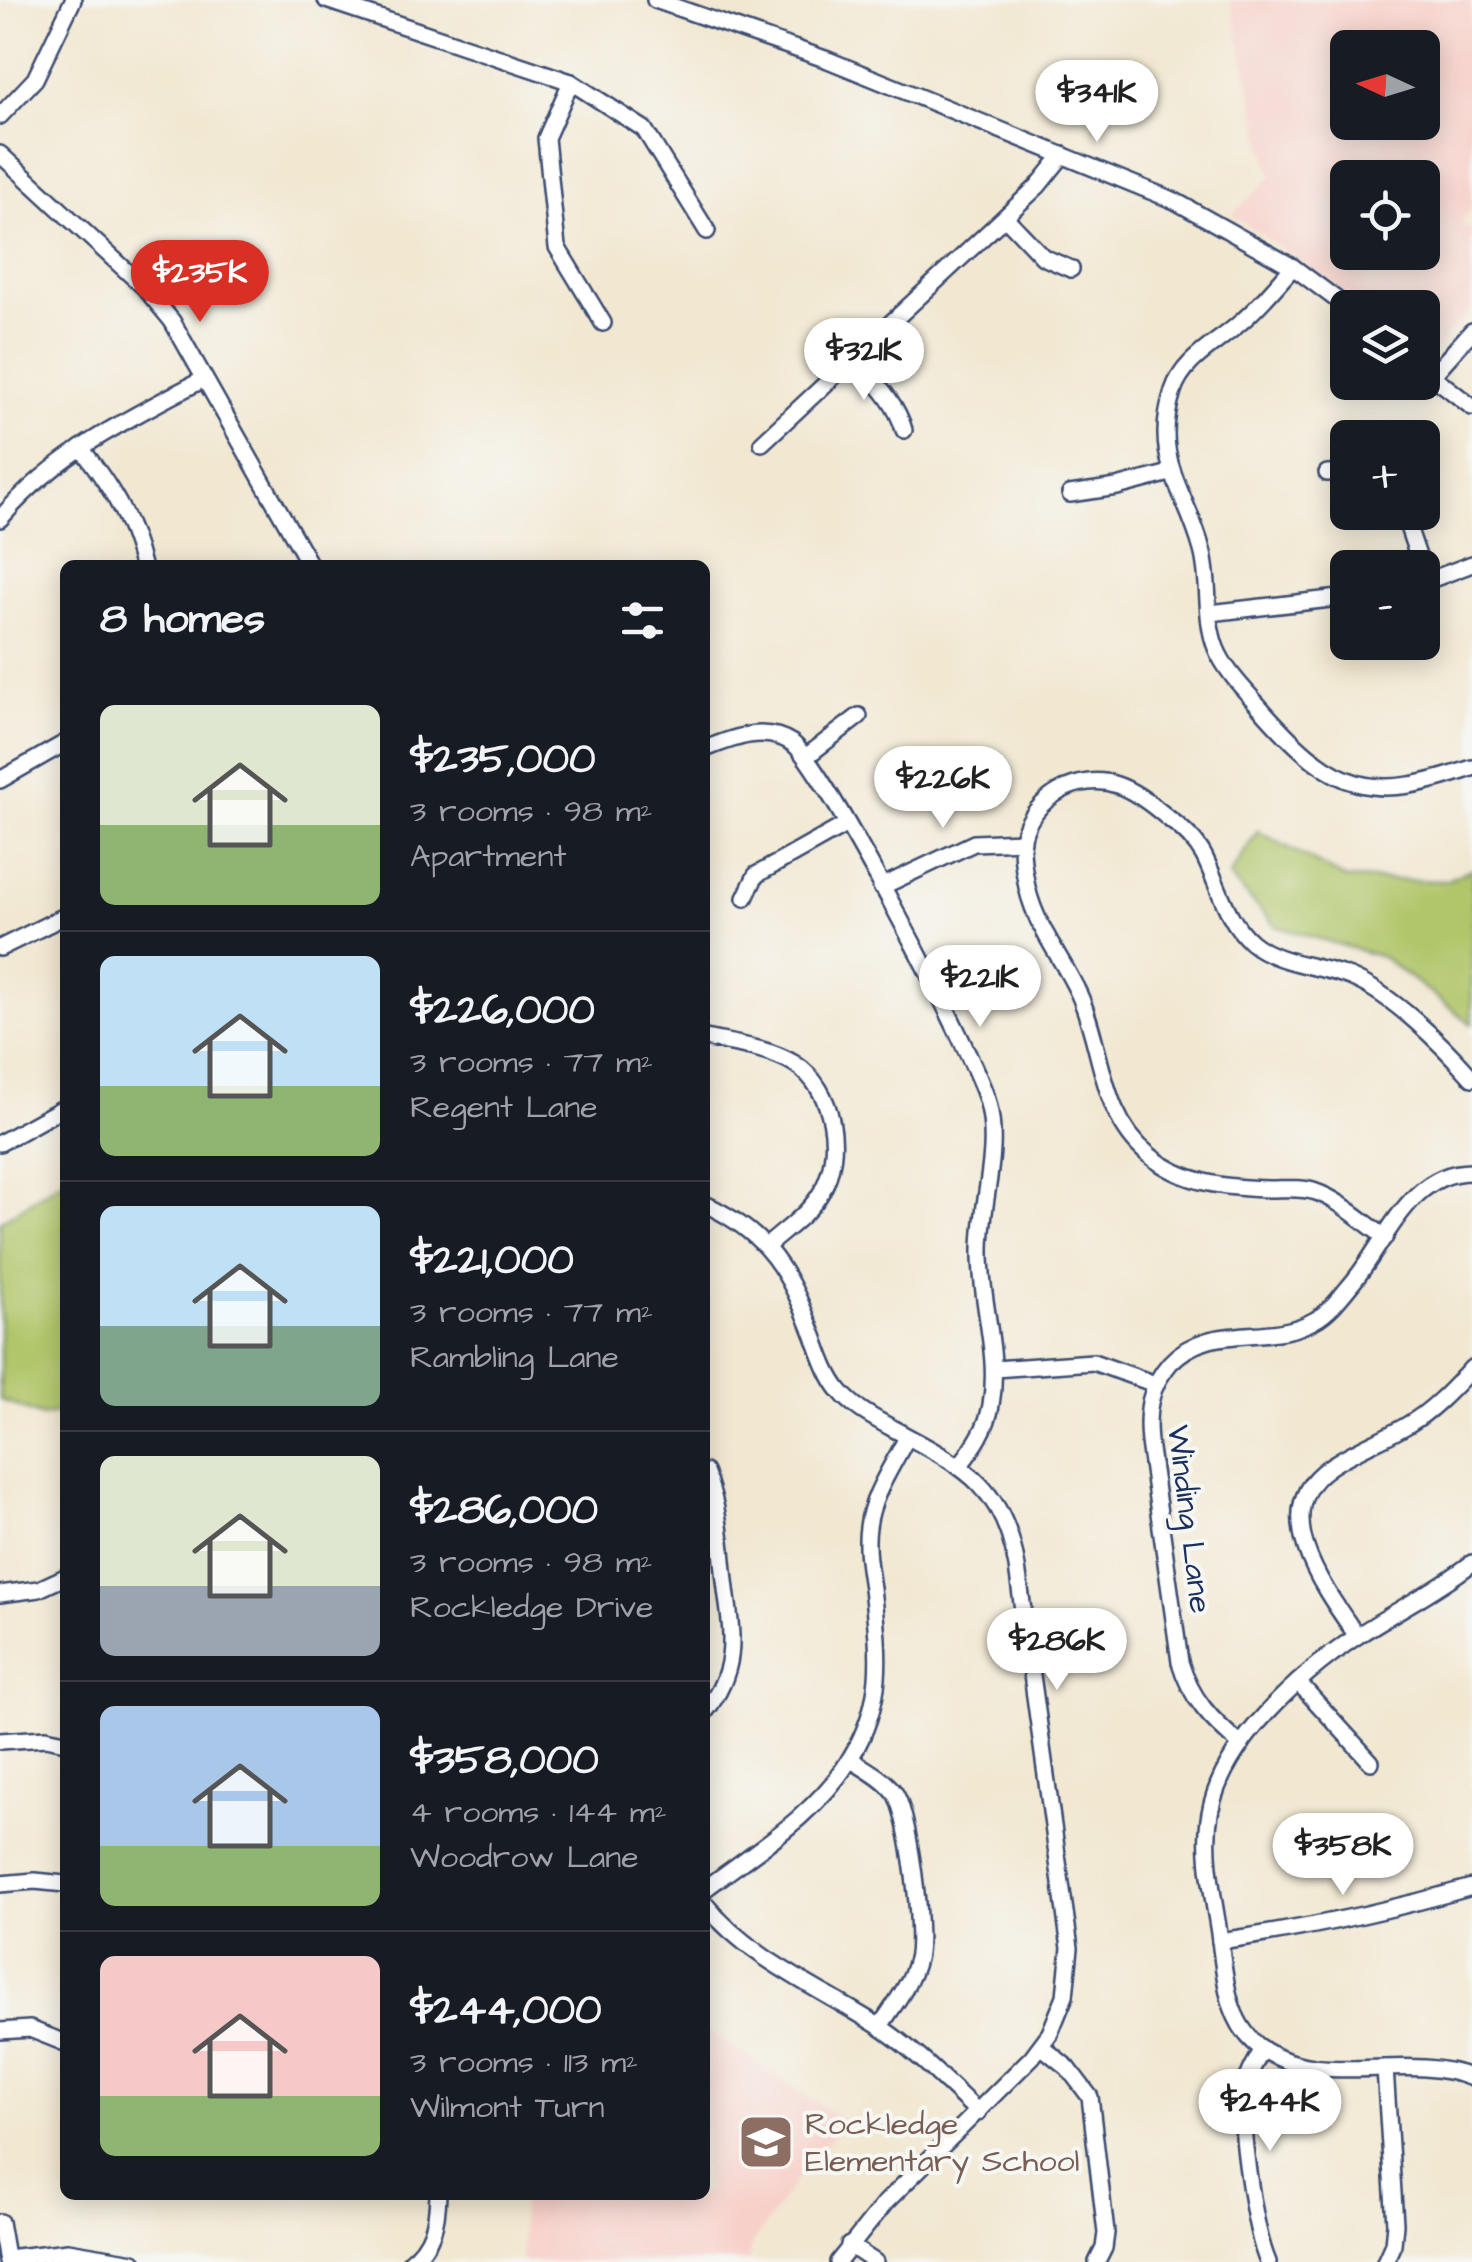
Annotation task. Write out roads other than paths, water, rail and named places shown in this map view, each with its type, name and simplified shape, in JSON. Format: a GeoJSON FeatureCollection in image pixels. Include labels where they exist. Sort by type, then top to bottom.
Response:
{"type":"FeatureCollection","features":[{"type":"Feature","properties":{"kind":"street"},"geometry":{"type":"LineString","coordinates":[[0,116],[35,78],[73,0]]}},
{"type":"Feature","properties":{"kind":"street"},"geometry":{"type":"LineString","coordinates":[[326,0],[570,82],[644,129],[707,231]]}},
{"type":"Feature","properties":{"kind":"street"},"geometry":{"type":"LineString","coordinates":[[655,0],[696,8],[1197,212],[1292,267],[1330,295]]}},
{"type":"Feature","properties":{"kind":"street"},"geometry":{"type":"LineString","coordinates":[[570,82],[546,138],[557,247],[603,323]]}},
{"type":"Feature","properties":{"kind":"street"},"geometry":{"type":"LineString","coordinates":[[0,154],[144,288],[172,322],[307,560]]}},
{"type":"Feature","properties":{"kind":"street"},"geometry":{"type":"LineString","coordinates":[[762,444],[1038,186],[1063,155]]}},
{"type":"Feature","properties":{"kind":"street"},"geometry":{"type":"LineString","coordinates":[[1005,216],[1043,258],[1071,269]]}},
{"type":"Feature","properties":{"kind":"street"},"geometry":{"type":"LineString","coordinates":[[1292,267],[1259,306],[1195,358],[1178,380],[1166,424],[1170,473],[1203,554],[1216,649],[1312,762],[1385,789],[1419,786],[1472,768]]}},
{"type":"Feature","properties":{"kind":"street"},"geometry":{"type":"LineString","coordinates":[[1440,360],[1472,330]]}},
{"type":"Feature","properties":{"kind":"street"},"geometry":{"type":"LineString","coordinates":[[855,359],[888,396],[900,414],[904,430]]}},
{"type":"Feature","properties":{"kind":"street"},"geometry":{"type":"LineString","coordinates":[[0,519],[45,472],[130,417],[204,379]]}},
{"type":"Feature","properties":{"kind":"street"},"geometry":{"type":"LineString","coordinates":[[1440,382],[1472,407]]}},
{"type":"Feature","properties":{"kind":"street"},"geometry":{"type":"LineString","coordinates":[[81,448],[112,488],[134,532],[141,560]]}},
{"type":"Feature","properties":{"kind":"street"},"geometry":{"type":"LineString","coordinates":[[1070,494],[1117,488],[1170,473]]}},
{"type":"Feature","properties":{"kind":"street"},"geometry":{"type":"LineString","coordinates":[[1440,571],[1472,564]]}},
{"type":"Feature","properties":{"kind":"street"},"geometry":{"type":"LineString","coordinates":[[1210,613],[1330,599]]}},
{"type":"Feature","properties":{"kind":"street"},"geometry":{"type":"LineString","coordinates":[[807,756],[859,716]]}},
{"type":"Feature","properties":{"kind":"street"},"geometry":{"type":"LineString","coordinates":[[710,747],[759,734],[784,738],[807,756],[881,887],[973,1064],[988,1103],[992,1154],[981,1251],[995,1369],[987,1423],[960,1466]]}},
{"type":"Feature","properties":{"kind":"street"},"geometry":{"type":"LineString","coordinates":[[0,780],[60,746]]}},
{"type":"Feature","properties":{"kind":"street"},"geometry":{"type":"LineString","coordinates":[[1385,1237],[1317,1192],[1238,1187],[1191,1179],[1164,1166],[1139,1146],[1113,1104],[1080,996],[1034,910],[1025,877],[1023,841],[1039,806],[1060,792],[1100,782],[1126,789],[1169,818],[1200,849],[1232,917],[1252,943],[1272,954],[1366,985],[1408,1017],[1472,1078]]}},
{"type":"Feature","properties":{"kind":"street"},"geometry":{"type":"LineString","coordinates":[[745,898],[756,875],[847,824]]}},
{"type":"Feature","properties":{"kind":"street"},"geometry":{"type":"LineString","coordinates":[[881,887],[974,844],[1023,841]]}},
{"type":"Feature","properties":{"kind":"street"},"geometry":{"type":"LineString","coordinates":[[0,948],[60,918]]}},
{"type":"Feature","properties":{"kind":"street"},"geometry":{"type":"LineString","coordinates":[[710,1039],[783,1058],[806,1072],[827,1107],[834,1142],[825,1184],[814,1203],[767,1246]]}},
{"type":"Feature","properties":{"kind":"street"},"geometry":{"type":"LineString","coordinates":[[0,1143],[60,1110]]}},
{"type":"Feature","properties":{"kind":"street","name":"Winding Lane"},"geometry":{"type":"LineString","coordinates":[[1240,1745],[1204,1712],[1191,1692],[1180,1662],[1148,1442],[1148,1408],[1155,1384],[1176,1357],[1206,1340],[1290,1329],[1316,1320],[1351,1284],[1412,1198],[1447,1175],[1472,1172]]}},
{"type":"Feature","properties":{"kind":"street"},"geometry":{"type":"LineString","coordinates":[[710,1207],[736,1220],[767,1246],[786,1272],[835,1383],[866,1414],[960,1466],[995,1503],[1014,1545],[1066,1918],[1069,1979],[1062,2008],[1040,2046],[886,2203],[838,2262]]}},
{"type":"Feature","properties":{"kind":"street"},"geometry":{"type":"LineString","coordinates":[[995,1369],[1093,1362],[1155,1384]]}},
{"type":"Feature","properties":{"kind":"street"},"geometry":{"type":"LineString","coordinates":[[1357,1636],[1314,1570],[1305,1549],[1302,1519],[1309,1492],[1325,1470],[1424,1414],[1472,1368]]}},
{"type":"Feature","properties":{"kind":"street"},"geometry":{"type":"LineString","coordinates":[[710,1886],[812,1805],[850,1759],[872,1714],[879,1641],[867,1552],[870,1516],[908,1437]]}},
{"type":"Feature","properties":{"kind":"street"},"geometry":{"type":"LineString","coordinates":[[710,1491],[720,1528],[732,1622],[728,1666],[710,1702]]}},
{"type":"Feature","properties":{"kind":"street"},"geometry":{"type":"LineString","coordinates":[[1472,1563],[1357,1636],[1298,1682],[1240,1745],[1216,1788],[1209,1822],[1209,1859],[1231,2005],[1246,2032],[1263,2049],[1314,2066],[1452,2072],[1472,2078]]}},
{"type":"Feature","properties":{"kind":"street"},"geometry":{"type":"LineString","coordinates":[[0,1594],[39,1588],[60,1579]]}},
{"type":"Feature","properties":{"kind":"street"},"geometry":{"type":"LineString","coordinates":[[1298,1682],[1371,1762]]}},
{"type":"Feature","properties":{"kind":"street"},"geometry":{"type":"LineString","coordinates":[[0,1741],[60,1741]]}},
{"type":"Feature","properties":{"kind":"street"},"geometry":{"type":"LineString","coordinates":[[850,1759],[884,1782],[900,1802],[918,1916],[920,1947],[916,1965],[880,2026]]}},
{"type":"Feature","properties":{"kind":"street"},"geometry":{"type":"LineString","coordinates":[[0,1884],[60,1884]]}},
{"type":"Feature","properties":{"kind":"street"},"geometry":{"type":"LineString","coordinates":[[1220,1941],[1384,1912],[1472,1887]]}},
{"type":"Feature","properties":{"kind":"street"},"geometry":{"type":"LineString","coordinates":[[710,1910],[753,1948],[904,2043],[978,2112]]}},
{"type":"Feature","properties":{"kind":"street"},"geometry":{"type":"LineString","coordinates":[[0,2031],[30,2029],[60,2040]]}},
{"type":"Feature","properties":{"kind":"street"},"geometry":{"type":"LineString","coordinates":[[1040,2046],[1068,2068],[1090,2096],[1106,2233],[1097,2262]]}},
{"type":"Feature","properties":{"kind":"street"},"geometry":{"type":"LineString","coordinates":[[1263,2049],[1248,2078],[1242,2121],[1260,2238],[1268,2262]]}},
{"type":"Feature","properties":{"kind":"street"},"geometry":{"type":"LineString","coordinates":[[1385,2068],[1394,2224],[1386,2262]]}},
{"type":"Feature","properties":{"kind":"street"},"geometry":{"type":"LineString","coordinates":[[410,2262],[422,2252],[434,2232],[437,2200]]}},
{"type":"Feature","properties":{"kind":"street"},"geometry":{"type":"LineString","coordinates":[[0,2222],[7,2260],[68,2251],[134,2262]]}},
{"type":"Feature","properties":{"kind":"street"},"geometry":{"type":"LineString","coordinates":[[849,2245],[875,2262]]}},
{"type":"Feature","properties":{"kind":"place","name":"Rockledge Elementary School"},"geometry":{"type":"Point","coordinates":[766,2142]}}]}
